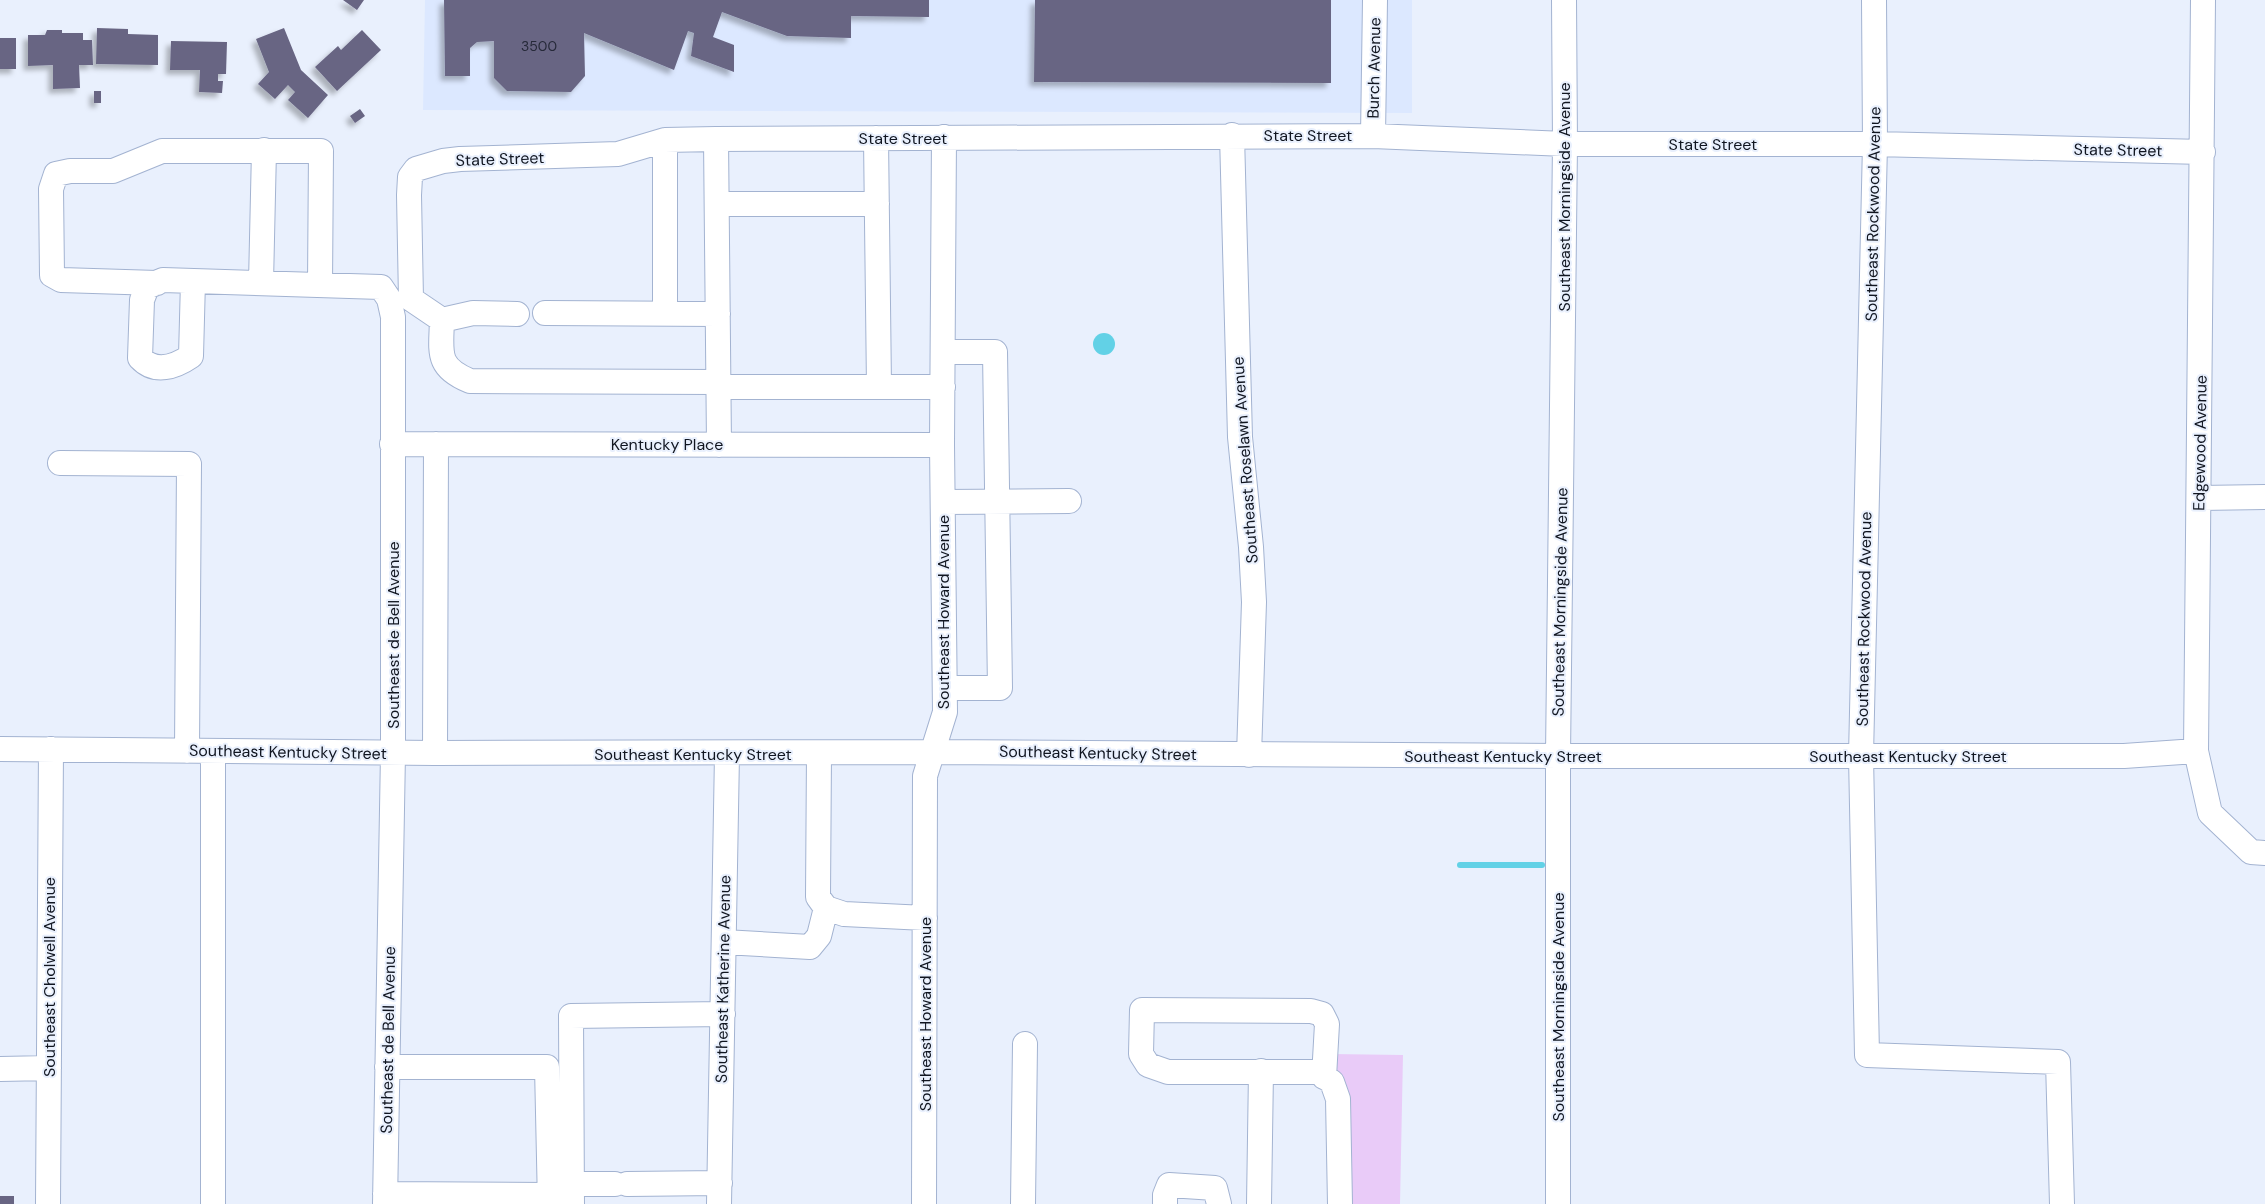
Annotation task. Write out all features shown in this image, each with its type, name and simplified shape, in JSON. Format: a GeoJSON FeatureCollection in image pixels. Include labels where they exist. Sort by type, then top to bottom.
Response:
{"type":"FeatureCollection","features":[{"type":"Feature","properties":{"kind":"street","name":"Burch Avenue"},"geometry":{"type":"LineString","coordinates":[[1373,136],[1375,0]]}},
{"type":"Feature","properties":{"kind":"street","name":"Southeast Morningside Avenue"},"geometry":{"type":"LineString","coordinates":[[1558,1204],[1558,756],[1565,144],[1564,0]]}},
{"type":"Feature","properties":{"kind":"street","name":"Southeast Rockwood Avenue"},"geometry":{"type":"LineString","coordinates":[[1874,0],[1875,144],[1861,756],[1867,1055],[2058,1062],[2062,1204]]}},
{"type":"Feature","properties":{"kind":"street","name":"Edgewood Avenue"},"geometry":{"type":"LineString","coordinates":[[2203,0],[2200,498],[2196,751],[2210,813],[2250,852],[2265,853]]}},
{"type":"Feature","properties":{"kind":"street","name":"State Street"},"geometry":{"type":"LineString","coordinates":[[442,320],[411,299],[410,177],[416,168],[460,159],[618,154],[665,140],[1232,135],[1373,136],[1565,144],[1875,144],[2203,152]]}},
{"type":"Feature","properties":{"kind":"street","name":"Southeast Roselawn Avenue"},"geometry":{"type":"LineString","coordinates":[[1232,135],[1240,437],[1251,547],[1254,602],[1249,755]]}},
{"type":"Feature","properties":{"kind":"street","name":"Southeast Howard Avenue"},"geometry":{"type":"LineString","coordinates":[[924,1204],[925,776],[946,712],[942,445],[944,137]]}},
{"type":"Feature","properties":{"kind":"street"},"geometry":{"type":"LineString","coordinates":[[876,138],[880,387]]}},
{"type":"Feature","properties":{"kind":"street"},"geometry":{"type":"LineString","coordinates":[[716,139],[719,444]]}},
{"type":"Feature","properties":{"kind":"street"},"geometry":{"type":"LineString","coordinates":[[665,140],[665,313]]}},
{"type":"Feature","properties":{"kind":"street"},"geometry":{"type":"LineString","coordinates":[[261,283],[264,150],[322,151],[320,284]]}},
{"type":"Feature","properties":{"kind":"street","name":"Southeast de Bell Avenue"},"geometry":{"type":"LineString","coordinates":[[264,150],[162,151],[113,171],[70,171],[56,174],[51,189],[52,275],[61,280],[157,283],[163,280],[382,287],[389,299],[394,317],[392,444],[393,753],[385,1199]]}},
{"type":"Feature","properties":{"kind":"street"},"geometry":{"type":"LineString","coordinates":[[716,204],[877,204]]}},
{"type":"Feature","properties":{"kind":"street"},"geometry":{"type":"LineString","coordinates":[[157,283],[147,287],[142,300],[140,358],[146,365],[164,369],[180,364],[191,356],[193,282]]}},
{"type":"Feature","properties":{"kind":"street"},"geometry":{"type":"LineString","coordinates":[[516,314],[473,313],[442,320],[443,362],[453,374],[470,381],[943,387]]}},
{"type":"Feature","properties":{"kind":"street"},"geometry":{"type":"LineString","coordinates":[[545,313],[718,314]]}},
{"type":"Feature","properties":{"kind":"street"},"geometry":{"type":"LineString","coordinates":[[943,352],[995,352],[1000,688],[945,688]]}},
{"type":"Feature","properties":{"kind":"street","name":"Kentucky Place"},"geometry":{"type":"LineString","coordinates":[[392,444],[942,445]]}},
{"type":"Feature","properties":{"kind":"street"},"geometry":{"type":"LineString","coordinates":[[435,754],[436,444]]}},
{"type":"Feature","properties":{"kind":"street"},"geometry":{"type":"LineString","coordinates":[[60,462],[189,464],[187,751]]}},
{"type":"Feature","properties":{"kind":"street"},"geometry":{"type":"LineString","coordinates":[[2200,498],[2265,497]]}},
{"type":"Feature","properties":{"kind":"street"},"geometry":{"type":"LineString","coordinates":[[943,502],[1068,500]]}},
{"type":"Feature","properties":{"kind":"street","name":"Southeast Kentucky Street"},"geometry":{"type":"LineString","coordinates":[[0,749],[435,754],[932,752],[1558,756],[2124,756],[2196,751]]}},
{"type":"Feature","properties":{"kind":"street","name":"Southeast Cholwell Avenue"},"geometry":{"type":"LineString","coordinates":[[48,1204],[51,749]]}},
{"type":"Feature","properties":{"kind":"street"},"geometry":{"type":"LineString","coordinates":[[213,751],[213,1204]]}},
{"type":"Feature","properties":{"kind":"street"},"geometry":{"type":"LineString","coordinates":[[819,753],[818,897],[826,908],[844,914],[925,918]]}},
{"type":"Feature","properties":{"kind":"street","name":"Southeast Katherine Avenue"},"geometry":{"type":"LineString","coordinates":[[719,1194],[727,754]]}},
{"type":"Feature","properties":{"kind":"street"},"geometry":{"type":"LineString","coordinates":[[724,942],[810,947],[819,936],[826,908]]}},
{"type":"Feature","properties":{"kind":"street"},"geometry":{"type":"LineString","coordinates":[[1324,1077],[1327,1024],[1322,1014],[1311,1011],[1142,1010],[1141,1054],[1148,1065],[1168,1072],[1318,1072],[1324,1077],[1332,1082],[1338,1099],[1340,1204]]}},
{"type":"Feature","properties":{"kind":"street"},"geometry":{"type":"LineString","coordinates":[[719,1194],[621,1184],[572,1194],[571,1016],[722,1014]]}},
{"type":"Feature","properties":{"kind":"street"},"geometry":{"type":"LineString","coordinates":[[1023,1204],[1025,1044]]}},
{"type":"Feature","properties":{"kind":"street"},"geometry":{"type":"LineString","coordinates":[[385,1199],[550,1199],[547,1067],[387,1068]]}},
{"type":"Feature","properties":{"kind":"street"},"geometry":{"type":"LineString","coordinates":[[0,1068],[49,1068]]}},
{"type":"Feature","properties":{"kind":"street"},"geometry":{"type":"LineString","coordinates":[[1259,1204],[1261,1071]]}},
{"type":"Feature","properties":{"kind":"street"},"geometry":{"type":"LineString","coordinates":[[1165,1204],[1165,1195],[1169,1186],[1215,1188],[1219,1204]]}},
{"type":"Feature","properties":{"kind":"shaded area"},"geometry":{"type":"Polygon","coordinates":[[[425,0],[1412,0],[1412,113],[423,110],[425,0]]]}},
{"type":"Feature","properties":{"kind":"shaded area"},"geometry":{"type":"Polygon","coordinates":[[[1331,1054],[1403,1055],[1400,1204],[1342,1204],[1331,1054]]]}},
{"type":"Feature","properties":{"kind":"water"},"geometry":{"type":"Polygon","coordinates":[[[1104,333],[1112,336],[1115,344],[1112,352],[1104,355],[1096,352],[1093,344],[1096,336],[1104,333]]]}},
{"type":"Feature","properties":{"kind":"building"},"geometry":{"type":"Polygon","coordinates":[[[343,0],[364,0],[357,10],[343,0]]]}},
{"type":"Feature","properties":{"kind":"building"},"geometry":{"type":"Polygon","coordinates":[[[444,0],[929,0],[929,17],[851,16],[851,38],[787,36],[722,12],[713,37],[734,45],[734,72],[691,56],[694,33],[688,31],[674,70],[584,33],[585,76],[571,92],[507,91],[494,78],[494,41],[477,42],[470,48],[470,76],[445,76],[444,0]]]}},
{"type":"Feature","properties":{"kind":"building"},"geometry":{"type":"Polygon","coordinates":[[[1035,0],[1331,0],[1331,83],[1034,82],[1035,0]]]}},
{"type":"Feature","properties":{"kind":"building"},"geometry":{"type":"Polygon","coordinates":[[[97,28],[128,29],[128,34],[158,35],[158,65],[96,64],[97,28]]]}},
{"type":"Feature","properties":{"kind":"building"},"geometry":{"type":"Polygon","coordinates":[[[284,28],[301,70],[328,95],[308,118],[288,100],[295,92],[288,85],[275,99],[258,84],[269,72],[256,39],[284,28]]]}},
{"type":"Feature","properties":{"kind":"building"},"geometry":{"type":"Polygon","coordinates":[[[47,30],[62,30],[62,33],[83,33],[83,40],[92,40],[93,65],[79,65],[80,88],[53,89],[53,65],[28,66],[28,35],[45,35],[47,30]]]}},
{"type":"Feature","properties":{"kind":"building"},"geometry":{"type":"Polygon","coordinates":[[[362,30],[381,50],[337,91],[315,67],[338,46],[341,50],[362,30]]]}},
{"type":"Feature","properties":{"kind":"building"},"geometry":{"type":"Polygon","coordinates":[[[0,38],[16,38],[16,69],[0,69],[0,38]]]}},
{"type":"Feature","properties":{"kind":"building"},"geometry":{"type":"Polygon","coordinates":[[[171,41],[227,42],[226,74],[218,74],[218,81],[223,81],[222,93],[199,92],[200,70],[170,70],[171,41]]]}},
{"type":"Feature","properties":{"kind":"building"},"geometry":{"type":"Polygon","coordinates":[[[94,91],[101,91],[101,103],[94,103],[94,91]]]}},
{"type":"Feature","properties":{"kind":"building"},"geometry":{"type":"Polygon","coordinates":[[[360,109],[365,116],[355,123],[350,116],[360,109]]]}},
{"type":"Feature","properties":{"kind":"building"},"geometry":{"type":"Polygon","coordinates":[[[0,1196],[14,1196],[14,1204],[0,1204],[0,1196]]]}},
{"type":"Feature","properties":{"kind":"waterway"},"geometry":{"type":"LineString","coordinates":[[1460,865],[1542,865]]}}]}
